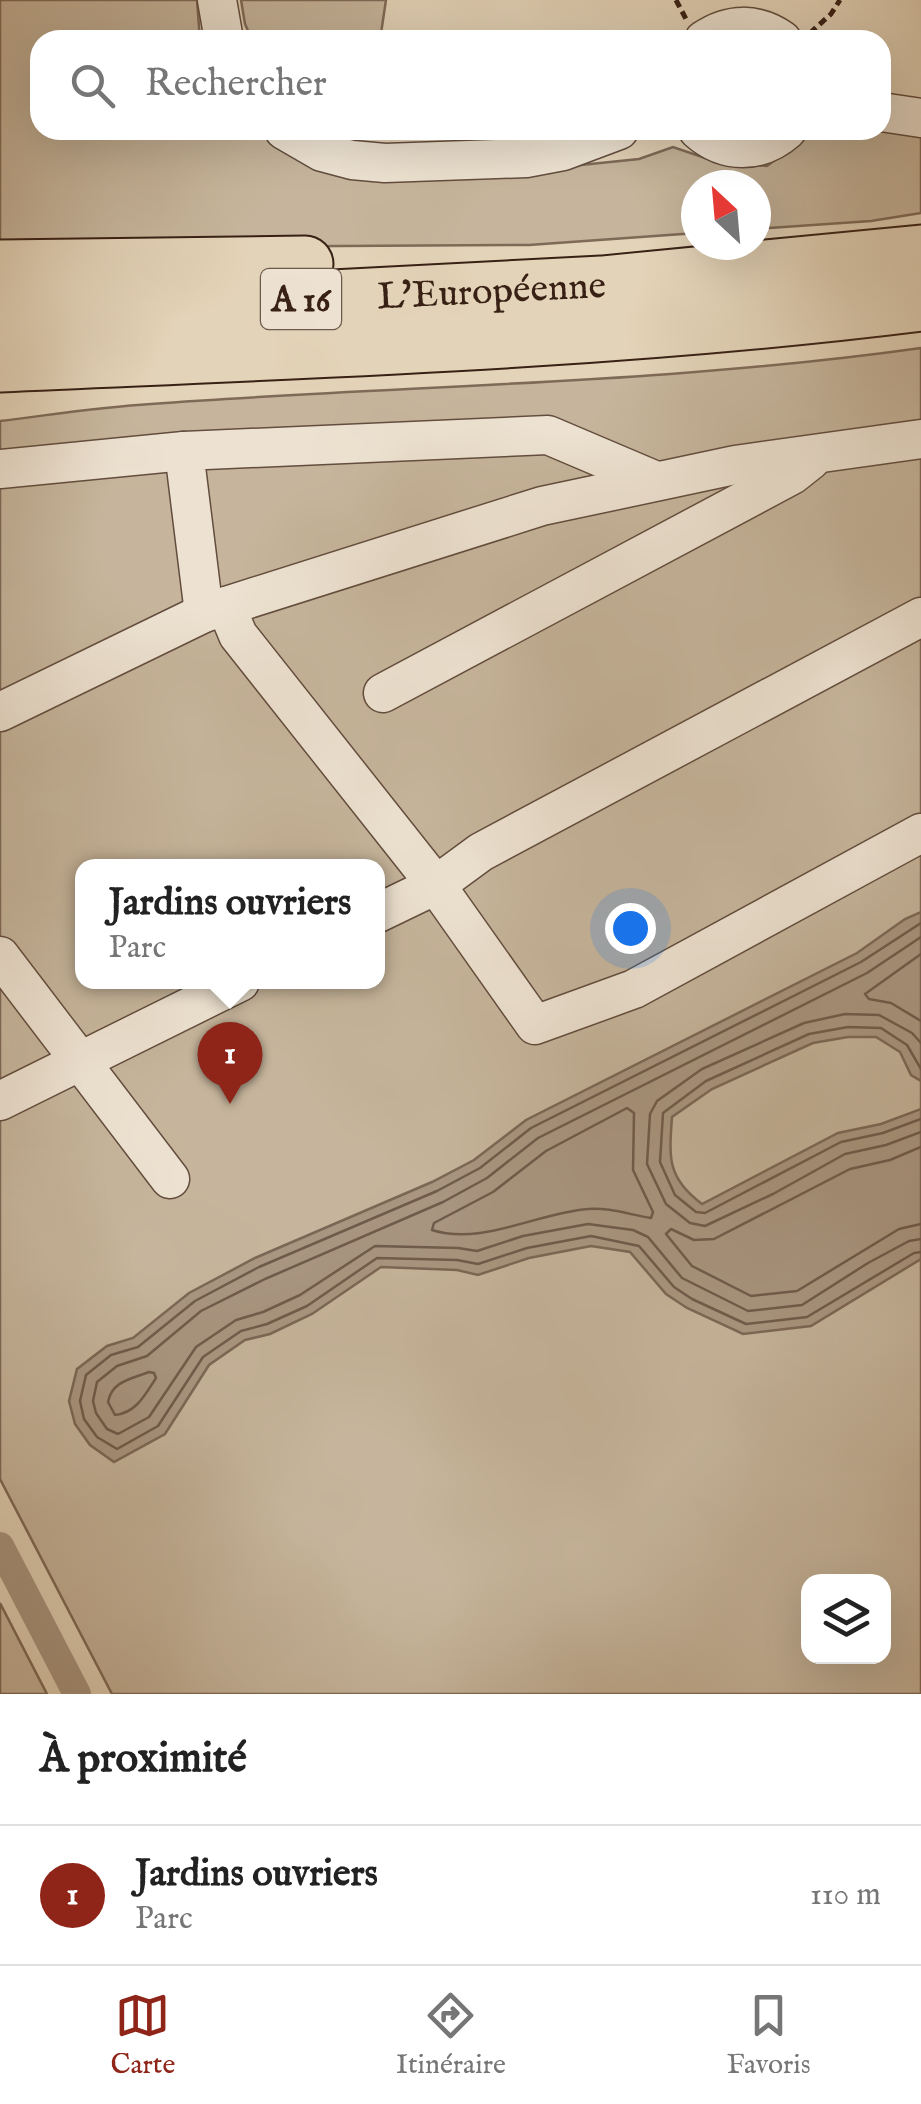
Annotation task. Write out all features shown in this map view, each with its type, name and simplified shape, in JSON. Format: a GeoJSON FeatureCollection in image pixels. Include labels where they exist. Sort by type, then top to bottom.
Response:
{"type":"FeatureCollection","features":[{"type":"Feature","properties":{"kind":"highway","name":"L'Européenne"},"geometry":{"type":"LineString","coordinates":[[0,315],[602,284],[921,253]]}},
{"type":"Feature","properties":{"kind":"highway"},"geometry":{"type":"LineString","coordinates":[[0,268],[411,265],[602,284]]}},
{"type":"Feature","properties":{"kind":"highway","name":"L'Européenne"},"geometry":{"type":"LineString","coordinates":[[0,364],[577,334],[789,318],[921,302]]}},
{"type":"Feature","properties":{"kind":"highway"},"geometry":{"type":"LineString","coordinates":[[0,402],[297,372],[577,334]]}},
{"type":"Feature","properties":{"kind":"street"},"geometry":{"type":"LineString","coordinates":[[217,0],[222,30]]}},
{"type":"Feature","properties":{"kind":"street"},"geometry":{"type":"LineString","coordinates":[[706,30],[774,25]]}},
{"type":"Feature","properties":{"kind":"street"},"geometry":{"type":"LineString","coordinates":[[891,114],[921,118]]}},
{"type":"Feature","properties":{"kind":"street"},"geometry":{"type":"LineString","coordinates":[[301,140],[322,152],[386,163],[526,158],[564,151],[593,140]]}},
{"type":"Feature","properties":{"kind":"street"},"geometry":{"type":"LineString","coordinates":[[711,140],[742,149],[774,140]]}},
{"type":"Feature","properties":{"kind":"street"},"geometry":{"type":"LineString","coordinates":[[0,469],[184,451],[548,435],[654,480]]}},
{"type":"Feature","properties":{"kind":"street"},"geometry":{"type":"LineString","coordinates":[[0,712],[215,609],[542,506],[654,480],[921,439]]}},
{"type":"Feature","properties":{"kind":"street"},"geometry":{"type":"LineString","coordinates":[[184,451],[215,609],[436,884],[535,1025],[634,989],[921,833]]}},
{"type":"Feature","properties":{"kind":"street"},"geometry":{"type":"LineString","coordinates":[[384,692],[792,475],[820,453]]}},
{"type":"Feature","properties":{"kind":"street"},"geometry":{"type":"LineString","coordinates":[[385,910],[436,884],[481,852],[921,616]]}},
{"type":"Feature","properties":{"kind":"street"},"geometry":{"type":"LineString","coordinates":[[0,956],[170,1179]]}},
{"type":"Feature","properties":{"kind":"street"},"geometry":{"type":"LineString","coordinates":[[0,1101],[226,989]]}},
{"type":"Feature","properties":{"kind":"path"},"geometry":{"type":"LineString","coordinates":[[676,0],[695,30]]}},
{"type":"Feature","properties":{"kind":"path"},"geometry":{"type":"LineString","coordinates":[[774,25],[831,14],[840,0]]}},
{"type":"Feature","properties":{"kind":"shaded area"},"geometry":{"type":"Polygon","coordinates":[[[0,0],[197,0],[199,30],[30,30],[30,140],[281,140],[344,172],[465,177],[639,159],[673,147],[714,161],[767,166],[801,140],[891,140],[891,132],[921,137],[921,213],[771,228],[771,170],[681,170],[681,234],[529,245],[0,248],[0,0]]]}},
{"type":"Feature","properties":{"kind":"shaded area"},"geometry":{"type":"Polygon","coordinates":[[[241,0],[386,0],[382,30],[248,30],[241,0]]]}},
{"type":"Feature","properties":{"kind":"shaded area"},"geometry":{"type":"Polygon","coordinates":[[[921,348],[921,1694],[112,1694],[0,1479],[0,421],[132,405],[633,377],[921,348]]]}},
{"type":"Feature","properties":{"kind":"shaded area"},"geometry":{"type":"Polygon","coordinates":[[[0,1603],[47,1694],[0,1694],[0,1603]]]}},
{"type":"Feature","properties":{"kind":"water"},"geometry":{"type":"Polygon","coordinates":[[[921,912],[921,1081],[911,1075],[900,1052],[876,1037],[848,1037],[813,1043],[712,1089],[672,1117],[670,1144],[676,1176],[702,1204],[838,1133],[881,1124],[921,1109],[921,1259],[811,1326],[743,1334],[666,1294],[630,1252],[591,1246],[529,1258],[478,1275],[457,1270],[381,1267],[312,1314],[270,1334],[245,1340],[209,1365],[165,1434],[114,1462],[90,1445],[75,1424],[69,1401],[77,1369],[107,1346],[133,1338],[189,1293],[255,1258],[432,1182],[474,1160],[526,1120],[857,953],[921,912]]]}},
{"type":"Feature","properties":{"kind":"waterway"},"geometry":{"type":"LineString","coordinates":[[0,1546],[77,1694]]}},
{"type":"Feature","properties":{"kind":"place","name":"Jardins ouvriers"},"geometry":{"type":"Point","coordinates":[230,1104]}}]}
